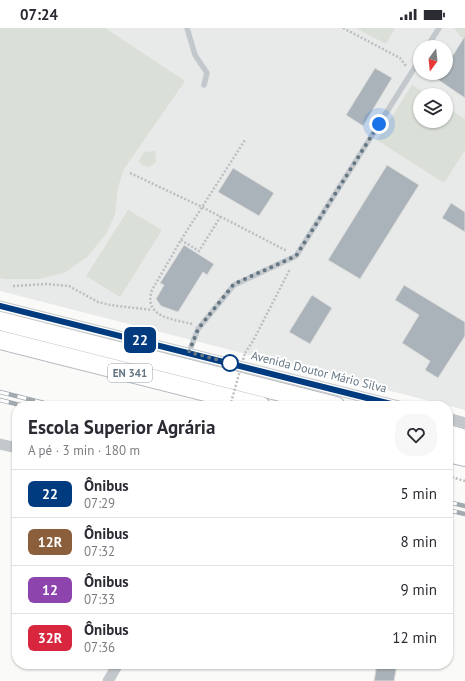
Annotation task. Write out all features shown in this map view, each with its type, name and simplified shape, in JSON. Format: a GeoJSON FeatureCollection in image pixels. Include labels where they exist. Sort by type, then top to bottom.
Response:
{"type":"FeatureCollection","features":[{"type":"Feature","properties":{"kind":"highway","name":"EN 341"},"geometry":{"type":"LineString","coordinates":[[0,321],[316,401]]}},
{"type":"Feature","properties":{"kind":"highway","name":"EN 341"},"geometry":{"type":"LineString","coordinates":[[0,340],[241,401]]}},
{"type":"Feature","properties":{"kind":"highway"},"geometry":{"type":"LineString","coordinates":[[453,435],[465,439]]}},
{"type":"Feature","properties":{"kind":"highway"},"geometry":{"type":"LineString","coordinates":[[453,454],[465,458]]}},
{"type":"Feature","properties":{"kind":"street","name":"Avenida Doutor Mário Silva"},"geometry":{"type":"LineString","coordinates":[[0,306],[189,352],[380,401]]}},
{"type":"Feature","properties":{"kind":"street"},"geometry":{"type":"LineString","coordinates":[[453,419],[465,423]]}},
{"type":"Feature","properties":{"kind":"street"},"geometry":{"type":"LineString","coordinates":[[0,444],[12,447]]}},
{"type":"Feature","properties":{"kind":"street"},"geometry":{"type":"LineString","coordinates":[[108,681],[115,669]]}},
{"type":"Feature","properties":{"kind":"lane"},"geometry":{"type":"LineString","coordinates":[[186,28],[195,55],[207,72],[204,85]]}},
{"type":"Feature","properties":{"kind":"lane"},"geometry":{"type":"LineString","coordinates":[[431,40],[439,28]]}},
{"type":"Feature","properties":{"kind":"lane"},"geometry":{"type":"LineString","coordinates":[[189,352],[198,329],[234,284],[296,256],[412,72]]}},
{"type":"Feature","properties":{"kind":"path"},"geometry":{"type":"LineString","coordinates":[[343,28],[400,58],[412,72]]}},
{"type":"Feature","properties":{"kind":"path"},"geometry":{"type":"LineString","coordinates":[[153,310],[149,298],[152,290],[202,207],[245,140]]}},
{"type":"Feature","properties":{"kind":"path"},"geometry":{"type":"LineString","coordinates":[[130,173],[220,216],[296,256],[253,341],[245,353],[231,401]]}},
{"type":"Feature","properties":{"kind":"path"},"geometry":{"type":"LineString","coordinates":[[182,240],[199,251],[220,216]]}},
{"type":"Feature","properties":{"kind":"path"},"geometry":{"type":"LineString","coordinates":[[13,286],[47,284],[69,286],[104,304],[153,310],[168,318],[200,326]]}},
{"type":"Feature","properties":{"kind":"path"},"geometry":{"type":"LineString","coordinates":[[453,477],[465,481]]}},
{"type":"Feature","properties":{"kind":"shaded area"},"geometry":{"type":"Polygon","coordinates":[[[0,28],[465,28],[465,410],[453,407],[453,401],[430,401],[0,291],[0,28]]]}},
{"type":"Feature","properties":{"kind":"shaded area"},"geometry":{"type":"Polygon","coordinates":[[[0,28],[105,28],[185,81],[124,169],[118,187],[115,214],[106,234],[87,257],[66,272],[39,279],[0,278],[0,28]]]}},
{"type":"Feature","properties":{"kind":"shaded area"},"geometry":{"type":"Polygon","coordinates":[[[356,28],[395,28],[386,44],[356,28]]]}},
{"type":"Feature","properties":{"kind":"shaded area"},"geometry":{"type":"Polygon","coordinates":[[[454,28],[465,28],[465,40],[460,36],[454,28]]]}},
{"type":"Feature","properties":{"kind":"shaded area"},"geometry":{"type":"Polygon","coordinates":[[[412,85],[417,88],[413,88],[413,128],[453,128],[453,111],[465,119],[465,150],[444,183],[377,140],[412,85]]]}},
{"type":"Feature","properties":{"kind":"shaded area"},"geometry":{"type":"Polygon","coordinates":[[[155,151],[156,162],[149,167],[142,165],[139,161],[144,152],[155,151]]]}},
{"type":"Feature","properties":{"kind":"shaded area"},"geometry":{"type":"Polygon","coordinates":[[[128,210],[162,230],[120,297],[86,276],[128,210]]]}},
{"type":"Feature","properties":{"kind":"building"},"geometry":{"type":"Polygon","coordinates":[[[465,36],[465,98],[453,90],[453,88],[450,88],[438,80],[453,80],[453,55],[465,36]]]}},
{"type":"Feature","properties":{"kind":"building"},"geometry":{"type":"Polygon","coordinates":[[[375,68],[392,78],[363,126],[346,115],[375,68]]]}},
{"type":"Feature","properties":{"kind":"building"},"geometry":{"type":"Polygon","coordinates":[[[387,165],[419,185],[360,279],[328,260],[387,165]]]}},
{"type":"Feature","properties":{"kind":"building"},"geometry":{"type":"Polygon","coordinates":[[[233,168],[274,193],[259,216],[218,192],[233,168]]]}},
{"type":"Feature","properties":{"kind":"building"},"geometry":{"type":"Polygon","coordinates":[[[451,203],[465,212],[465,232],[442,218],[451,203]]]}},
{"type":"Feature","properties":{"kind":"building"},"geometry":{"type":"Polygon","coordinates":[[[184,245],[214,264],[207,275],[203,272],[178,312],[161,306],[156,299],[164,285],[160,283],[184,245]]]}},
{"type":"Feature","properties":{"kind":"building"},"geometry":{"type":"Polygon","coordinates":[[[404,285],[465,322],[465,336],[438,378],[425,370],[430,361],[402,343],[419,315],[395,300],[404,285]]]}},
{"type":"Feature","properties":{"kind":"building"},"geometry":{"type":"Polygon","coordinates":[[[312,295],[332,308],[310,344],[289,332],[312,295]]]}},
{"type":"Feature","properties":{"kind":"building"},"geometry":{"type":"Polygon","coordinates":[[[376,669],[396,669],[394,681],[374,681],[376,669]]]}},
{"type":"Feature","properties":{"kind":"railway"},"geometry":{"type":"LineString","coordinates":[[0,392],[36,401]]}},
{"type":"Feature","properties":{"kind":"railway"},"geometry":{"type":"LineString","coordinates":[[0,400],[12,403]]}},
{"type":"Feature","properties":{"kind":"railway"},"geometry":{"type":"LineString","coordinates":[[453,503],[465,506]]}},
{"type":"Feature","properties":{"kind":"railway"},"geometry":{"type":"LineString","coordinates":[[453,511],[465,514]]}},
{"type":"Feature","properties":{"kind":"bus line","name":"22"},"geometry":{"type":"LineString","coordinates":[[0,306],[189,352],[380,401]]}},
{"type":"Feature","properties":{"kind":"route"},"geometry":{"type":"LineString","coordinates":[[230,363],[189,352],[198,329],[234,284],[296,256],[379,124]]}}]}
